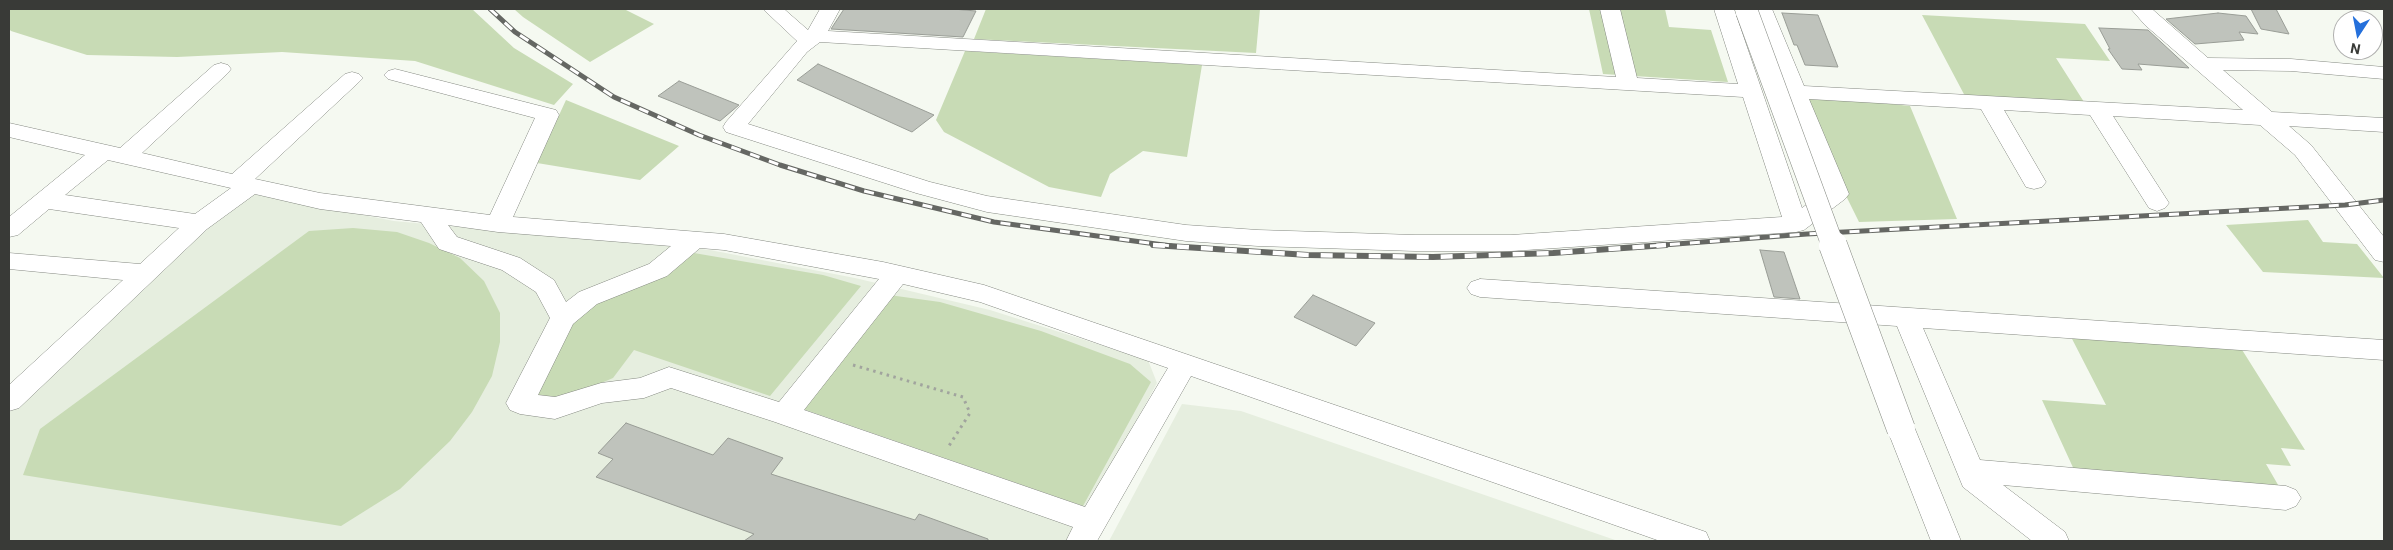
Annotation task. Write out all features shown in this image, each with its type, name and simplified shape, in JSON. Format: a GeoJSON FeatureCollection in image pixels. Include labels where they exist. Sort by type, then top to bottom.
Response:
{"type":"FeatureCollection","features":[{"type":"Feature","properties":{"kind":"street"},"geometry":{"type":"LineString","coordinates":[[773,9],[812,39],[1751,91]]}},
{"type":"Feature","properties":{"kind":"street"},"geometry":{"type":"LineString","coordinates":[[830,9],[812,39],[800,48],[734,127],[924,188],[987,204],[1186,233],[1258,238],[1415,243],[1512,243],[1796,224],[1837,194],[1795,92],[1745,9]]}},
{"type":"Feature","properties":{"kind":"street"},"geometry":{"type":"LineString","coordinates":[[1610,9],[1628,83]]}},
{"type":"Feature","properties":{"kind":"street"},"geometry":{"type":"LineString","coordinates":[[1745,9],[1751,91],[1796,224]]}},
{"type":"Feature","properties":{"kind":"street"},"geometry":{"type":"LineString","coordinates":[[1745,9],[1901,430],[1946,541]]}},
{"type":"Feature","properties":{"kind":"street"},"geometry":{"type":"LineString","coordinates":[[2141,9],[2302,150],[2384,254]]}},
{"type":"Feature","properties":{"kind":"street"},"geometry":{"type":"LineString","coordinates":[[2203,64],[2290,65],[2384,73]]}},
{"type":"Feature","properties":{"kind":"street"},"geometry":{"type":"LineString","coordinates":[[9,230],[43,200],[115,154],[220,69]]}},
{"type":"Feature","properties":{"kind":"street"},"geometry":{"type":"LineString","coordinates":[[395,75],[548,115],[498,224]]}},
{"type":"Feature","properties":{"kind":"street"},"geometry":{"type":"LineString","coordinates":[[9,401],[144,273],[243,184],[352,78]]}},
{"type":"Feature","properties":{"kind":"street"},"geometry":{"type":"LineString","coordinates":[[1795,92],[1990,105],[2384,125]]}},
{"type":"Feature","properties":{"kind":"street"},"geometry":{"type":"LineString","coordinates":[[1990,105],[2034,182]]}},
{"type":"Feature","properties":{"kind":"street"},"geometry":{"type":"LineString","coordinates":[[2098,110],[2157,203]]}},
{"type":"Feature","properties":{"kind":"street"},"geometry":{"type":"LineString","coordinates":[[9,149],[18,132],[320,201],[498,224],[696,239],[787,252],[984,294],[1658,535],[1695,541]]}},
{"type":"Feature","properties":{"kind":"street"},"geometry":{"type":"LineString","coordinates":[[43,200],[199,223]]}},
{"type":"Feature","properties":{"kind":"street"},"geometry":{"type":"LineString","coordinates":[[429,216],[448,243],[511,264],[546,286],[563,318]]}},
{"type":"Feature","properties":{"kind":"street"},"geometry":{"type":"LineString","coordinates":[[696,239],[658,270],[588,298],[563,318],[520,403],[555,408],[601,393],[644,388],[670,377],[785,414],[936,467],[1087,531],[1184,364]]}},
{"type":"Feature","properties":{"kind":"street"},"geometry":{"type":"LineString","coordinates":[[9,261],[144,273]]}},
{"type":"Feature","properties":{"kind":"street"},"geometry":{"type":"LineString","coordinates":[[785,414],[831,359],[897,274]]}},
{"type":"Feature","properties":{"kind":"street"},"geometry":{"type":"LineString","coordinates":[[1480,288],[2384,350]]}},
{"type":"Feature","properties":{"kind":"street"},"geometry":{"type":"LineString","coordinates":[[1906,317],[1973,480],[2054,541]]}},
{"type":"Feature","properties":{"kind":"street"},"geometry":{"type":"LineString","coordinates":[[1970,471],[2286,498]]}},
{"type":"Feature","properties":{"kind":"path"},"geometry":{"type":"LineString","coordinates":[[831,359],[963,397],[970,413],[936,467]]}},
{"type":"Feature","properties":{"kind":"shaded area"},"geometry":{"type":"Polygon","coordinates":[[[253,194],[394,221],[710,250],[855,278],[990,310],[1148,360],[1157,383],[1071,541],[9,541],[9,410],[211,218],[253,194]]]}},
{"type":"Feature","properties":{"kind":"shaded area"},"geometry":{"type":"Polygon","coordinates":[[[1182,404],[1241,411],[1618,541],[1109,541],[1182,404]]]}},
{"type":"Feature","properties":{"kind":"green space"},"geometry":{"type":"Polygon","coordinates":[[[9,9],[472,9],[514,48],[573,84],[554,105],[415,61],[282,52],[177,57],[87,55],[11,31],[9,29],[9,9]]]}},
{"type":"Feature","properties":{"kind":"green space"},"geometry":{"type":"Polygon","coordinates":[[[514,9],[624,9],[654,24],[590,62],[514,9]]]}},
{"type":"Feature","properties":{"kind":"green space"},"geometry":{"type":"Polygon","coordinates":[[[986,9],[1260,9],[1256,53],[974,39],[986,9]]]}},
{"type":"Feature","properties":{"kind":"green space"},"geometry":{"type":"Polygon","coordinates":[[[1589,9],[1665,9],[1669,27],[1711,30],[1728,82],[1603,74],[1589,9]]]}},
{"type":"Feature","properties":{"kind":"green space"},"geometry":{"type":"Polygon","coordinates":[[[1922,15],[2085,24],[2110,61],[2056,58],[2084,102],[1966,98],[1922,15]]]}},
{"type":"Feature","properties":{"kind":"green space"},"geometry":{"type":"Polygon","coordinates":[[[965,51],[1202,65],[1187,157],[1143,151],[1110,174],[1101,197],[1049,187],[944,132],[936,120],[965,51]]]}},
{"type":"Feature","properties":{"kind":"green space"},"geometry":{"type":"Polygon","coordinates":[[[1795,93],[1910,106],[1957,219],[1859,222],[1795,93]]]}},
{"type":"Feature","properties":{"kind":"green space"},"geometry":{"type":"Polygon","coordinates":[[[566,100],[679,146],[640,180],[537,163],[566,100]]]}},
{"type":"Feature","properties":{"kind":"green space"},"geometry":{"type":"Polygon","coordinates":[[[2308,220],[2323,242],[2357,244],[2384,278],[2263,272],[2226,225],[2308,220]]]}},
{"type":"Feature","properties":{"kind":"green space"},"geometry":{"type":"Polygon","coordinates":[[[353,228],[397,232],[429,243],[460,258],[484,281],[500,313],[500,342],[492,376],[472,412],[450,441],[400,489],[341,526],[23,475],[40,429],[309,231],[353,228]]]}},
{"type":"Feature","properties":{"kind":"green space"},"geometry":{"type":"Polygon","coordinates":[[[688,252],[823,275],[861,286],[770,396],[634,350],[613,378],[571,396],[533,398],[573,321],[591,305],[688,252]]]}},
{"type":"Feature","properties":{"kind":"green space"},"geometry":{"type":"Polygon","coordinates":[[[889,295],[940,302],[1041,331],[1130,364],[1151,382],[1083,506],[803,409],[889,295]]]}},
{"type":"Feature","properties":{"kind":"green space"},"geometry":{"type":"Polygon","coordinates":[[[2069,333],[2239,345],[2305,450],[2281,448],[2291,466],[2266,464],[2281,490],[2076,474],[2042,400],[2106,405],[2069,333]]]}},
{"type":"Feature","properties":{"kind":"building"},"geometry":{"type":"Polygon","coordinates":[[[844,9],[953,9],[976,11],[963,37],[831,29],[844,9]]]}},
{"type":"Feature","properties":{"kind":"building"},"geometry":{"type":"Polygon","coordinates":[[[2251,9],[2276,9],[2289,34],[2261,29],[2251,9]]]}},
{"type":"Feature","properties":{"kind":"building"},"geometry":{"type":"Polygon","coordinates":[[[1782,13],[1818,15],[1838,67],[1805,65],[1797,45],[1794,45],[1782,13]]]}},
{"type":"Feature","properties":{"kind":"building"},"geometry":{"type":"Polygon","coordinates":[[[2218,13],[2246,16],[2258,34],[2239,32],[2244,40],[2195,44],[2166,19],[2218,13]]]}},
{"type":"Feature","properties":{"kind":"building"},"geometry":{"type":"Polygon","coordinates":[[[2099,28],[2148,30],[2189,68],[2138,64],[2142,70],[2122,69],[2108,49],[2110,49],[2099,28]]]}},
{"type":"Feature","properties":{"kind":"building"},"geometry":{"type":"Polygon","coordinates":[[[818,64],[934,115],[912,132],[797,80],[818,64]]]}},
{"type":"Feature","properties":{"kind":"building"},"geometry":{"type":"Polygon","coordinates":[[[679,81],[739,105],[720,121],[658,96],[679,81]]]}},
{"type":"Feature","properties":{"kind":"building"},"geometry":{"type":"Polygon","coordinates":[[[1760,250],[1784,252],[1800,299],[1774,297],[1760,250]]]}},
{"type":"Feature","properties":{"kind":"building"},"geometry":{"type":"Polygon","coordinates":[[[1313,295],[1375,323],[1356,346],[1294,317],[1313,295]]]}},
{"type":"Feature","properties":{"kind":"building"},"geometry":{"type":"Polygon","coordinates":[[[626,423],[713,455],[728,438],[783,458],[771,474],[915,520],[919,514],[988,539],[988,541],[744,541],[754,534],[596,477],[613,459],[598,453],[626,423]]]}},
{"type":"Feature","properties":{"kind":"railway"},"geometry":{"type":"LineString","coordinates":[[490,9],[515,32],[614,97],[699,135],[780,165],[864,191],[994,222],[1171,246]]}},
{"type":"Feature","properties":{"kind":"railway"},"geometry":{"type":"LineString","coordinates":[[1650,246],[1807,234],[2345,205],[2384,200]]}},
{"type":"Feature","properties":{"kind":"railway"},"geometry":{"type":"LineString","coordinates":[[1153,245],[1308,255],[1433,257],[1553,253],[1666,245]]}}]}
